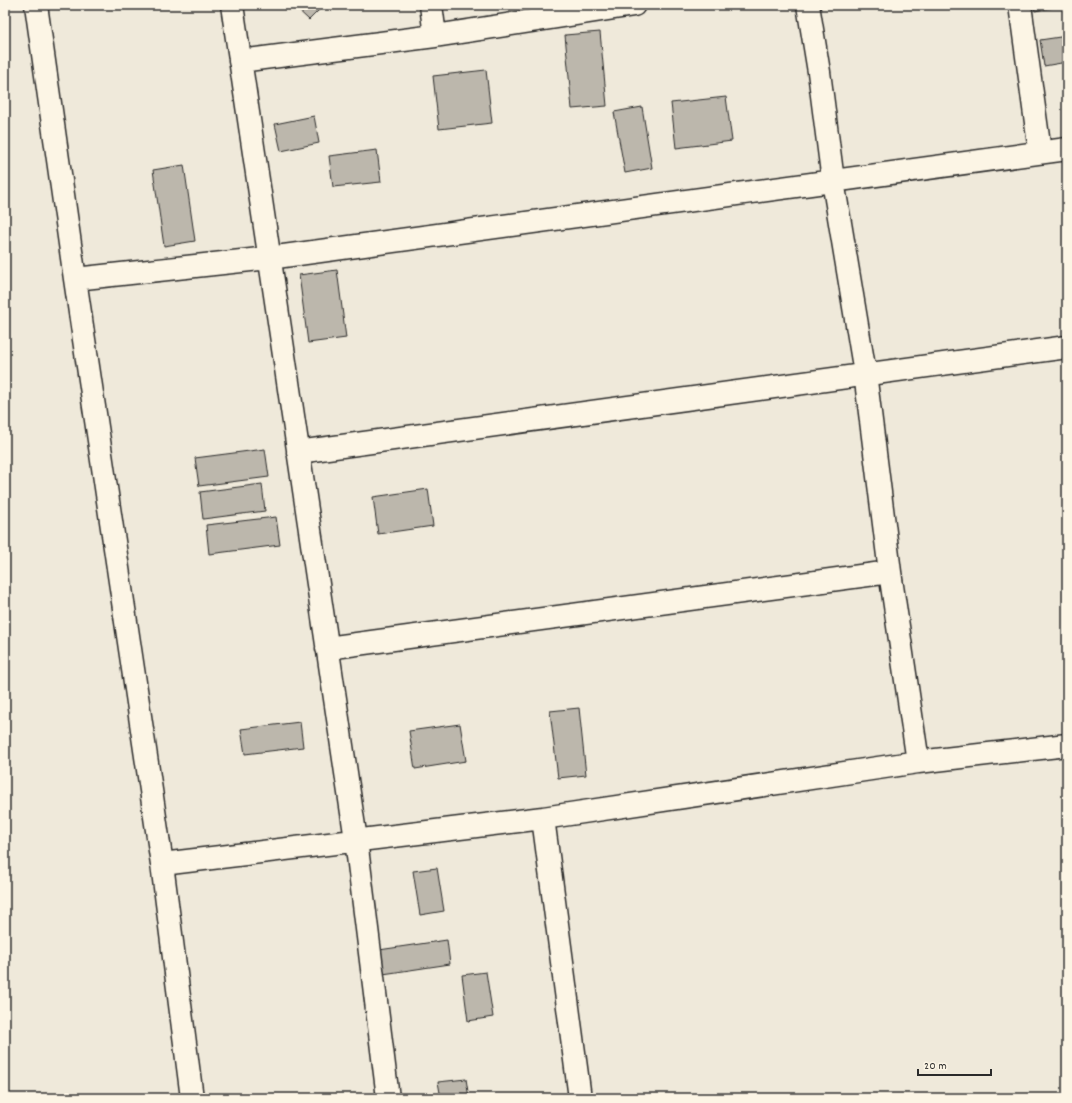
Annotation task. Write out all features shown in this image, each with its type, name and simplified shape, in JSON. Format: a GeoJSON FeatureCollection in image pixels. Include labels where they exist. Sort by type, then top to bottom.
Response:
{"type":"FeatureCollection","features":[{"type":"Feature","properties":{"kind":"street"},"geometry":{"type":"LineString","coordinates":[[36,5],[75,280],[162,864],[192,1098]]}},
{"type":"Feature","properties":{"kind":"street"},"geometry":{"type":"LineString","coordinates":[[232,5],[356,840],[388,1098]]}},
{"type":"Feature","properties":{"kind":"street"},"geometry":{"type":"LineString","coordinates":[[431,5],[435,36]]}},
{"type":"Feature","properties":{"kind":"street"},"geometry":{"type":"LineString","coordinates":[[240,61],[435,36],[634,5]]}},
{"type":"Feature","properties":{"kind":"street"},"geometry":{"type":"LineString","coordinates":[[808,5],[819,72],[833,181],[865,373],[890,572],[918,762]]}},
{"type":"Feature","properties":{"kind":"street"},"geometry":{"type":"LineString","coordinates":[[1020,5],[1040,152]]}},
{"type":"Feature","properties":{"kind":"street"},"geometry":{"type":"LineString","coordinates":[[75,280],[269,258],[1067,149]]}},
{"type":"Feature","properties":{"kind":"street"},"geometry":{"type":"LineString","coordinates":[[298,452],[865,373],[1067,347]]}},
{"type":"Feature","properties":{"kind":"street"},"geometry":{"type":"LineString","coordinates":[[327,648],[890,572]]}},
{"type":"Feature","properties":{"kind":"street"},"geometry":{"type":"LineString","coordinates":[[162,864],[543,818],[918,762],[1067,745]]}},
{"type":"Feature","properties":{"kind":"street"},"geometry":{"type":"LineString","coordinates":[[543,818],[580,1098]]}},
{"type":"Feature","properties":{"kind":"building"},"geometry":{"type":"Polygon","coordinates":[[[293,5],[324,5],[309,20],[293,5]]]}},
{"type":"Feature","properties":{"kind":"building"},"geometry":{"type":"Polygon","coordinates":[[[1034,5],[1065,5],[1035,11],[1034,5]]]}},
{"type":"Feature","properties":{"kind":"building"},"geometry":{"type":"Polygon","coordinates":[[[600,32],[607,106],[572,109],[565,35],[600,32]]]}},
{"type":"Feature","properties":{"kind":"building"},"geometry":{"type":"Polygon","coordinates":[[[1067,36],[1067,62],[1044,66],[1040,40],[1067,36]]]}},
{"type":"Feature","properties":{"kind":"building"},"geometry":{"type":"Polygon","coordinates":[[[486,70],[492,123],[439,129],[433,76],[486,70]]]}},
{"type":"Feature","properties":{"kind":"building"},"geometry":{"type":"Polygon","coordinates":[[[726,97],[732,141],[676,148],[671,103],[726,97]]]}},
{"type":"Feature","properties":{"kind":"building"},"geometry":{"type":"Polygon","coordinates":[[[642,107],[652,168],[625,173],[614,112],[642,107]]]}},
{"type":"Feature","properties":{"kind":"building"},"geometry":{"type":"Polygon","coordinates":[[[314,116],[319,143],[281,151],[275,124],[314,116]]]}},
{"type":"Feature","properties":{"kind":"building"},"geometry":{"type":"Polygon","coordinates":[[[377,150],[381,182],[333,187],[329,156],[377,150]]]}},
{"type":"Feature","properties":{"kind":"building"},"geometry":{"type":"Polygon","coordinates":[[[184,165],[195,241],[164,246],[153,170],[184,165]]]}},
{"type":"Feature","properties":{"kind":"building"},"geometry":{"type":"Polygon","coordinates":[[[337,270],[346,338],[308,343],[299,275],[337,270]]]}},
{"type":"Feature","properties":{"kind":"building"},"geometry":{"type":"Polygon","coordinates":[[[265,449],[269,477],[199,486],[195,458],[265,449]]]}},
{"type":"Feature","properties":{"kind":"building"},"geometry":{"type":"Polygon","coordinates":[[[262,484],[265,511],[203,519],[200,492],[262,484]]]}},
{"type":"Feature","properties":{"kind":"building"},"geometry":{"type":"Polygon","coordinates":[[[428,489],[433,526],[378,534],[373,497],[428,489]]]}},
{"type":"Feature","properties":{"kind":"building"},"geometry":{"type":"Polygon","coordinates":[[[276,517],[280,545],[209,554],[206,525],[276,517]]]}},
{"type":"Feature","properties":{"kind":"building"},"geometry":{"type":"Polygon","coordinates":[[[579,708],[586,775],[558,778],[550,711],[579,708]]]}},
{"type":"Feature","properties":{"kind":"building"},"geometry":{"type":"Polygon","coordinates":[[[300,722],[303,747],[245,754],[241,729],[300,722]]]}},
{"type":"Feature","properties":{"kind":"building"},"geometry":{"type":"Polygon","coordinates":[[[460,724],[466,761],[415,769],[409,731],[460,724]]]}},
{"type":"Feature","properties":{"kind":"building"},"geometry":{"type":"Polygon","coordinates":[[[437,868],[444,911],[420,915],[413,871],[437,868]]]}},
{"type":"Feature","properties":{"kind":"building"},"geometry":{"type":"Polygon","coordinates":[[[447,940],[450,964],[383,974],[379,950],[447,940]]]}},
{"type":"Feature","properties":{"kind":"building"},"geometry":{"type":"Polygon","coordinates":[[[486,972],[493,1017],[468,1021],[462,975],[486,972]]]}},
{"type":"Feature","properties":{"kind":"building"},"geometry":{"type":"Polygon","coordinates":[[[466,1079],[469,1098],[441,1098],[438,1082],[466,1079]]]}}]}
